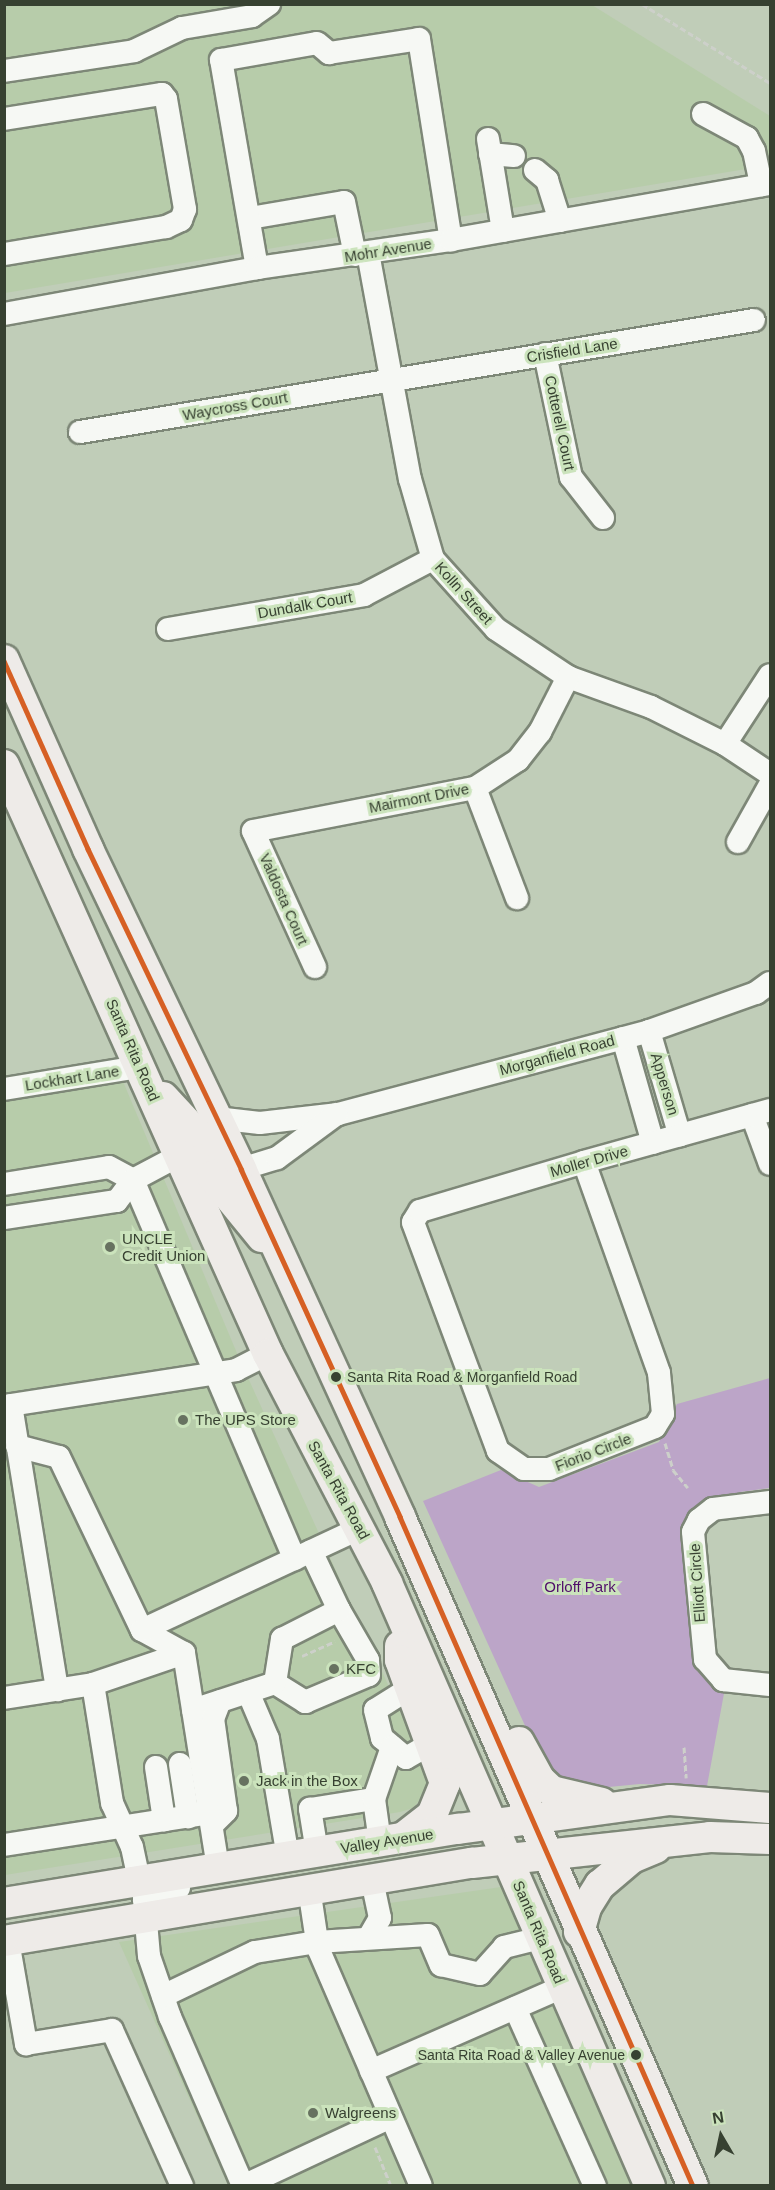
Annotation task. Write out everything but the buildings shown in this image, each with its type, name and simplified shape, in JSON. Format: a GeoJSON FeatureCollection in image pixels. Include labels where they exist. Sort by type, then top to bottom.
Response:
{"type":"FeatureCollection","features":[{"type":"Feature","properties":{"kind":"main road"},"geometry":{"type":"LineString","coordinates":[[4,660],[88,849],[241,1169],[489,1718],[534,1820],[579,1932],[693,2186]]}},
{"type":"Feature","properties":{"kind":"main road","name":"Santa Rita Road"},"geometry":{"type":"LineString","coordinates":[[4,765],[268,1354],[361,1528],[508,1858],[540,1938],[650,2186]]}},
{"type":"Feature","properties":{"kind":"main road"},"geometry":{"type":"LineString","coordinates":[[50,867],[88,849]]}},
{"type":"Feature","properties":{"kind":"main road"},"geometry":{"type":"LineString","coordinates":[[144,1077],[171,1102],[214,1152],[241,1169]]}},
{"type":"Feature","properties":{"kind":"main road"},"geometry":{"type":"LineString","coordinates":[[180,1155],[212,1176],[282,1260]]}},
{"type":"Feature","properties":{"kind":"main road"},"geometry":{"type":"LineString","coordinates":[[392,1840],[432,1815],[445,1783],[400,1660],[402,1619]]}},
{"type":"Feature","properties":{"kind":"main road"},"geometry":{"type":"LineString","coordinates":[[489,1718],[518,1740],[540,1780],[552,1791],[613,1807]]}},
{"type":"Feature","properties":{"kind":"main road","name":"Valley Avenue"},"geometry":{"type":"LineString","coordinates":[[5,1902],[613,1807],[687,1799],[771,1808]]}},
{"type":"Feature","properties":{"kind":"main road"},"geometry":{"type":"LineString","coordinates":[[6,1941],[309,1888],[508,1858],[676,1840],[771,1839]]}},
{"type":"Feature","properties":{"kind":"main road"},"geometry":{"type":"LineString","coordinates":[[579,1932],[586,1907],[610,1874],[632,1858],[676,1840]]}},
{"type":"Feature","properties":{"kind":"street"},"geometry":{"type":"LineString","coordinates":[[4,71],[134,51],[182,28],[252,16],[269,4]]}},
{"type":"Feature","properties":{"kind":"street"},"geometry":{"type":"LineString","coordinates":[[257,268],[221,60],[317,43],[329,53],[419,39],[451,240]]}},
{"type":"Feature","properties":{"kind":"street"},"geometry":{"type":"LineString","coordinates":[[4,119],[162,94],[166,99],[185,208],[181,220],[166,227],[4,254]]}},
{"type":"Feature","properties":{"kind":"street"},"geometry":{"type":"LineString","coordinates":[[704,114],[747,138],[766,185]]}},
{"type":"Feature","properties":{"kind":"street"},"geometry":{"type":"LineString","coordinates":[[503,231],[489,147],[514,156]]}},
{"type":"Feature","properties":{"kind":"street"},"geometry":{"type":"LineString","coordinates":[[535,170],[547,180],[560,221]]}},
{"type":"Feature","properties":{"kind":"street","name":"Mohr Avenue"},"geometry":{"type":"LineString","coordinates":[[4,314],[257,268],[451,240],[766,185]]}},
{"type":"Feature","properties":{"kind":"street","name":"Kolln Street"},"geometry":{"type":"LineString","coordinates":[[250,219],[344,202],[361,254],[410,479],[433,559],[496,629],[568,677],[651,707],[724,744],[771,774]]}},
{"type":"Feature","properties":{"kind":"street","name":"Crisfield Lane"},"geometry":{"type":"LineString","coordinates":[[389,380],[754,320]]}},
{"type":"Feature","properties":{"kind":"street","name":"Cotterell Court"},"geometry":{"type":"LineString","coordinates":[[545,354],[571,477],[603,518]]}},
{"type":"Feature","properties":{"kind":"street","name":"Waycross Court"},"geometry":{"type":"LineString","coordinates":[[80,432],[389,380]]}},
{"type":"Feature","properties":{"kind":"street","name":"Dundalk Court"},"geometry":{"type":"LineString","coordinates":[[168,629],[364,595],[433,559]]}},
{"type":"Feature","properties":{"kind":"street"},"geometry":{"type":"LineString","coordinates":[[724,744],[771,675]]}},
{"type":"Feature","properties":{"kind":"street","name":"Mairmont Drive"},"geometry":{"type":"LineString","coordinates":[[253,831],[476,788],[518,760],[540,732],[568,677]]}},
{"type":"Feature","properties":{"kind":"street"},"geometry":{"type":"LineString","coordinates":[[738,842],[771,785]]}},
{"type":"Feature","properties":{"kind":"street"},"geometry":{"type":"LineString","coordinates":[[476,788],[517,898]]}},
{"type":"Feature","properties":{"kind":"street","name":"Valdosta Court"},"geometry":{"type":"LineString","coordinates":[[253,831],[315,967]]}},
{"type":"Feature","properties":{"kind":"street","name":"Morganfield Road"},"geometry":{"type":"LineString","coordinates":[[216,1118],[260,1123],[338,1114],[649,1031],[756,993],[771,983]]}},
{"type":"Feature","properties":{"kind":"street","name":"Apperson"},"geometry":{"type":"LineString","coordinates":[[649,1031],[680,1136]]}},
{"type":"Feature","properties":{"kind":"street","name":"Apperson"},"geometry":{"type":"LineString","coordinates":[[623,1038],[653,1143]]}},
{"type":"Feature","properties":{"kind":"street","name":"Lockhart Lane"},"geometry":{"type":"LineString","coordinates":[[4,1089],[144,1077]]}},
{"type":"Feature","properties":{"kind":"street"},"geometry":{"type":"LineString","coordinates":[[761,1113],[771,1164]]}},
{"type":"Feature","properties":{"kind":"street","name":"Moller Drive"},"geometry":{"type":"LineString","coordinates":[[413,1222],[420,1211],[761,1113]]}},
{"type":"Feature","properties":{"kind":"street","name":"Morganfield Road"},"geometry":{"type":"LineString","coordinates":[[241,1169],[277,1158],[338,1114]]}},
{"type":"Feature","properties":{"kind":"street"},"geometry":{"type":"LineString","coordinates":[[4,1218],[117,1201],[133,1180],[180,1155]]}},
{"type":"Feature","properties":{"kind":"street","name":"Fiorio Circle"},"geometry":{"type":"LineString","coordinates":[[413,1222],[498,1451],[524,1469],[549,1469],[655,1427],[663,1414],[658,1373],[584,1162]]}},
{"type":"Feature","properties":{"kind":"street"},"geometry":{"type":"LineString","coordinates":[[4,1184],[108,1167],[133,1180],[214,1373],[303,1555],[368,1660],[369,1675],[348,1687],[305,1702],[275,1683]]}},
{"type":"Feature","properties":{"kind":"street"},"geometry":{"type":"LineString","coordinates":[[57,1690],[17,1446],[8,1406],[236,1370],[268,1354]]}},
{"type":"Feature","properties":{"kind":"street"},"geometry":{"type":"LineString","coordinates":[[17,1446],[59,1457],[142,1630],[184,1653]]}},
{"type":"Feature","properties":{"kind":"street","name":"Elliott Circle"},"geometry":{"type":"LineString","coordinates":[[771,1502],[713,1509],[699,1520],[693,1532],[705,1659],[723,1680],[771,1685]]}},
{"type":"Feature","properties":{"kind":"street"},"geometry":{"type":"LineString","coordinates":[[142,1630],[361,1528]]}},
{"type":"Feature","properties":{"kind":"street"},"geometry":{"type":"LineString","coordinates":[[275,1683],[282,1639],[339,1610]]}},
{"type":"Feature","properties":{"kind":"street"},"geometry":{"type":"LineString","coordinates":[[4,1698],[93,1684],[184,1653]]}},
{"type":"Feature","properties":{"kind":"street"},"geometry":{"type":"LineString","coordinates":[[184,1653],[193,1710],[203,1818]]}},
{"type":"Feature","properties":{"kind":"street"},"geometry":{"type":"LineString","coordinates":[[193,1710],[275,1683]]}},
{"type":"Feature","properties":{"kind":"street"},"geometry":{"type":"LineString","coordinates":[[93,1684],[112,1803],[132,1847],[139,1881]]}},
{"type":"Feature","properties":{"kind":"street"},"geometry":{"type":"LineString","coordinates":[[410,1688],[375,1710],[382,1738],[406,1758],[432,1743]]}},
{"type":"Feature","properties":{"kind":"street"},"geometry":{"type":"LineString","coordinates":[[248,1692],[268,1740],[302,1854]]}},
{"type":"Feature","properties":{"kind":"street"},"geometry":{"type":"LineString","coordinates":[[4,1845],[164,1820],[203,1818],[226,1811],[213,1719],[220,1701]]}},
{"type":"Feature","properties":{"kind":"street"},"geometry":{"type":"LineString","coordinates":[[392,1746],[374,1799],[392,1840]]}},
{"type":"Feature","properties":{"kind":"street"},"geometry":{"type":"LineString","coordinates":[[180,1764],[203,1818],[230,1866],[243,1875],[238,1878],[150,1894],[143,1903],[149,1956],[163,1996],[243,2186],[391,2117]]}},
{"type":"Feature","properties":{"kind":"street"},"geometry":{"type":"LineString","coordinates":[[156,1767],[164,1820]]}},
{"type":"Feature","properties":{"kind":"street"},"geometry":{"type":"LineString","coordinates":[[302,1854],[310,1809],[374,1799]]}},
{"type":"Feature","properties":{"kind":"street"},"geometry":{"type":"LineString","coordinates":[[369,1937],[380,1918],[372,1878]]}},
{"type":"Feature","properties":{"kind":"street"},"geometry":{"type":"LineString","coordinates":[[309,1888],[317,1942],[421,2186]]}},
{"type":"Feature","properties":{"kind":"street"},"geometry":{"type":"LineString","coordinates":[[163,1996],[255,1952],[317,1942],[428,1935],[441,1965],[480,1974],[504,1947],[540,1938]]}},
{"type":"Feature","properties":{"kind":"street"},"geometry":{"type":"LineString","coordinates":[[6,1941],[26,2044],[112,2030],[182,2186]]}},
{"type":"Feature","properties":{"kind":"street"},"geometry":{"type":"LineString","coordinates":[[371,2071],[562,1987]]}},
{"type":"Feature","properties":{"kind":"street"},"geometry":{"type":"LineString","coordinates":[[515,2008],[595,2186]]}},
{"type":"Feature","properties":{"kind":"path"},"geometry":{"type":"LineString","coordinates":[[642,4],[771,83]]}},
{"type":"Feature","properties":{"kind":"path"},"geometry":{"type":"LineString","coordinates":[[664,1441],[673,1470],[688,1488]]}},
{"type":"Feature","properties":{"kind":"path"},"geometry":{"type":"LineString","coordinates":[[684,1747],[687,1799]]}},
{"type":"Feature","properties":{"kind":"path"},"geometry":{"type":"LineString","coordinates":[[367,2128],[391,2186]]}},
{"type":"Feature","properties":{"kind":"shaded area"},"geometry":{"type":"Polygon","coordinates":[[[4,5],[592,5],[770,116],[770,165],[5,293],[4,5]]]}},
{"type":"Feature","properties":{"kind":"shaded area"},"geometry":{"type":"Polygon","coordinates":[[[122,1079],[239,1358],[426,1768],[428,1791],[413,1808],[400,1812],[5,1875],[5,1098],[122,1079]]]}},
{"type":"Feature","properties":{"kind":"shaded area"},"geometry":{"type":"Polygon","coordinates":[[[501,1887],[636,2185],[228,2185],[119,1942],[501,1887]]]}},
{"type":"Feature","properties":{"kind":"green space","name":"Orloff Park"},"geometry":{"type":"Polygon","coordinates":[[[770,1378],[770,1488],[740,1492],[683,1541],[725,1688],[707,1786],[640,1784],[577,1790],[547,1774],[423,1501],[501,1470],[539,1487],[659,1442],[677,1404],[770,1378]]]}},
{"type":"Feature","properties":{"kind":"transit line"},"geometry":{"type":"LineString","coordinates":[[4,661],[88,849],[241,1169],[400,1517],[693,2186]]}},
{"type":"Feature","properties":{"kind":"place","name":"UNCLE Credit Union"},"geometry":{"type":"Point","coordinates":[110,1247]}},
{"type":"Feature","properties":{"kind":"place","name":"Santa Rita Road & Morganfield Road"},"geometry":{"type":"Point","coordinates":[336,1377]}},
{"type":"Feature","properties":{"kind":"place","name":"The UPS Store"},"geometry":{"type":"Point","coordinates":[183,1420]}},
{"type":"Feature","properties":{"kind":"place","name":"KFC"},"geometry":{"type":"Point","coordinates":[334,1669]}},
{"type":"Feature","properties":{"kind":"place","name":"Jack in the Box"},"geometry":{"type":"Point","coordinates":[244,1781]}},
{"type":"Feature","properties":{"kind":"place","name":"Santa Rita Road & Valley Avenue"},"geometry":{"type":"Point","coordinates":[636,2055]}},
{"type":"Feature","properties":{"kind":"place","name":"Walgreens"},"geometry":{"type":"Point","coordinates":[313,2113]}}]}
